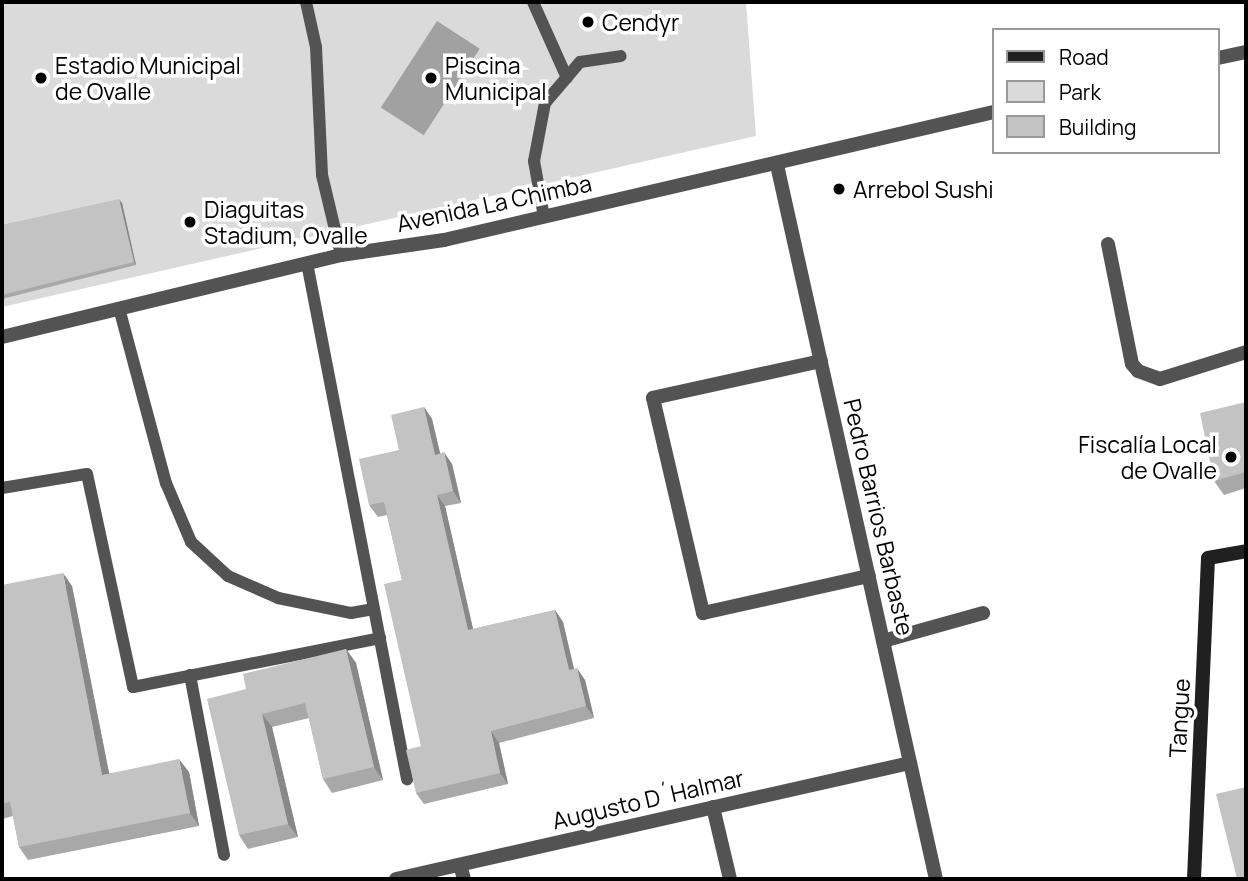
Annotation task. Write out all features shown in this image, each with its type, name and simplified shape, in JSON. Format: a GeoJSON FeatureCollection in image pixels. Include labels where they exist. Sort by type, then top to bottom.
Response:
{"type":"FeatureCollection","features":[{"type":"Feature","properties":{"kind":"main road","name":"Tangue"},"geometry":{"type":"LineString","coordinates":[[1195,879],[1208,558],[1246,551]]}},
{"type":"Feature","properties":{"kind":"street"},"geometry":{"type":"LineString","coordinates":[[1220,58],[1246,52]]}},
{"type":"Feature","properties":{"kind":"street","name":"Avenida La Chimba"},"geometry":{"type":"LineString","coordinates":[[2,337],[341,255],[444,240],[777,165],[992,112]]}},
{"type":"Feature","properties":{"kind":"street","name":"Pedro Barrios Barbaste"},"geometry":{"type":"LineString","coordinates":[[777,165],[936,879]]}},
{"type":"Feature","properties":{"kind":"street"},"geometry":{"type":"LineString","coordinates":[[1108,244],[1132,364],[1138,371],[1160,379],[1246,352]]}},
{"type":"Feature","properties":{"kind":"street"},"geometry":{"type":"LineString","coordinates":[[821,361],[653,398],[703,614],[869,576]]}},
{"type":"Feature","properties":{"kind":"street"},"geometry":{"type":"LineString","coordinates":[[883,641],[983,613]]}},
{"type":"Feature","properties":{"kind":"street","name":"Augusto D´Halmar"},"geometry":{"type":"LineString","coordinates":[[396,879],[462,872],[713,807],[910,762]]}},
{"type":"Feature","properties":{"kind":"street"},"geometry":{"type":"LineString","coordinates":[[713,807],[730,879]]}},
{"type":"Feature","properties":{"kind":"lane"},"geometry":{"type":"LineString","coordinates":[[306,2],[316,47],[321,176],[341,255]]}},
{"type":"Feature","properties":{"kind":"lane"},"geometry":{"type":"LineString","coordinates":[[534,2],[566,78]]}},
{"type":"Feature","properties":{"kind":"lane"},"geometry":{"type":"LineString","coordinates":[[544,217],[534,161],[545,103],[580,62],[621,56]]}},
{"type":"Feature","properties":{"kind":"lane"},"geometry":{"type":"LineString","coordinates":[[307,263],[407,779]]}},
{"type":"Feature","properties":{"kind":"lane"},"geometry":{"type":"LineString","coordinates":[[119,309],[166,483],[191,542],[228,576],[278,598],[351,613],[374,608]]}},
{"type":"Feature","properties":{"kind":"lane"},"geometry":{"type":"LineString","coordinates":[[2,488],[87,474],[133,687],[380,638]]}},
{"type":"Feature","properties":{"kind":"lane"},"geometry":{"type":"LineString","coordinates":[[190,676],[224,855]]}},
{"type":"Feature","properties":{"kind":"green space","name":"Diaguitas Stadium, Ovalle"},"geometry":{"type":"Polygon","coordinates":[[[2,2],[746,2],[756,136],[2,307],[2,2]]]}},
{"type":"Feature","properties":{"kind":"shaded area","name":"Piscina Municipal"},"geometry":{"type":"Polygon","coordinates":[[[437,21],[480,49],[424,135],[381,107],[437,21]]]}},
{"type":"Feature","properties":{"kind":"building"},"geometry":{"type":"Polygon","coordinates":[[[119,199],[134,262],[2,295],[2,225],[119,199]]]}},
{"type":"Feature","properties":{"kind":"building","name":"Fiscalía Local de Ovalle"},"geometry":{"type":"Polygon","coordinates":[[[1246,402],[1246,472],[1214,481],[1200,413],[1246,402]]]}},
{"type":"Feature","properties":{"kind":"building"},"geometry":{"type":"Polygon","coordinates":[[[424,407],[435,455],[444,452],[453,491],[437,495],[468,630],[555,610],[569,670],[577,668],[586,706],[491,731],[500,773],[416,793],[406,750],[421,746],[384,584],[402,580],[384,502],[369,505],[359,459],[399,450],[391,415],[424,407]]]}},
{"type":"Feature","properties":{"kind":"building"},"geometry":{"type":"Polygon","coordinates":[[[63,573],[102,775],[179,759],[190,813],[19,847],[10,802],[2,804],[2,585],[63,573]]]}},
{"type":"Feature","properties":{"kind":"building"},"geometry":{"type":"Polygon","coordinates":[[[346,649],[374,767],[323,779],[305,703],[262,714],[288,824],[239,835],[207,699],[246,689],[243,674],[346,649]]]}},
{"type":"Feature","properties":{"kind":"building"},"geometry":{"type":"Polygon","coordinates":[[[1246,787],[1246,879],[1237,879],[1216,794],[1246,787]]]}},
{"type":"Feature","properties":{"kind":"place","name":"Cendyr"},"geometry":{"type":"Point","coordinates":[588,22]}},
{"type":"Feature","properties":{"kind":"place","name":"Estadio Municipal de Ovalle"},"geometry":{"type":"Point","coordinates":[41,78]}},
{"type":"Feature","properties":{"kind":"place","name":"Piscina Municipal"},"geometry":{"type":"Point","coordinates":[431,78]}},
{"type":"Feature","properties":{"kind":"place","name":"Arrebol Sushi"},"geometry":{"type":"Point","coordinates":[839,189]}},
{"type":"Feature","properties":{"kind":"place","name":"Diaguitas Stadium, Ovalle"},"geometry":{"type":"Point","coordinates":[190,222]}},
{"type":"Feature","properties":{"kind":"place","name":"Fiscalía Local de Ovalle"},"geometry":{"type":"Point","coordinates":[1231,457]}}]}
